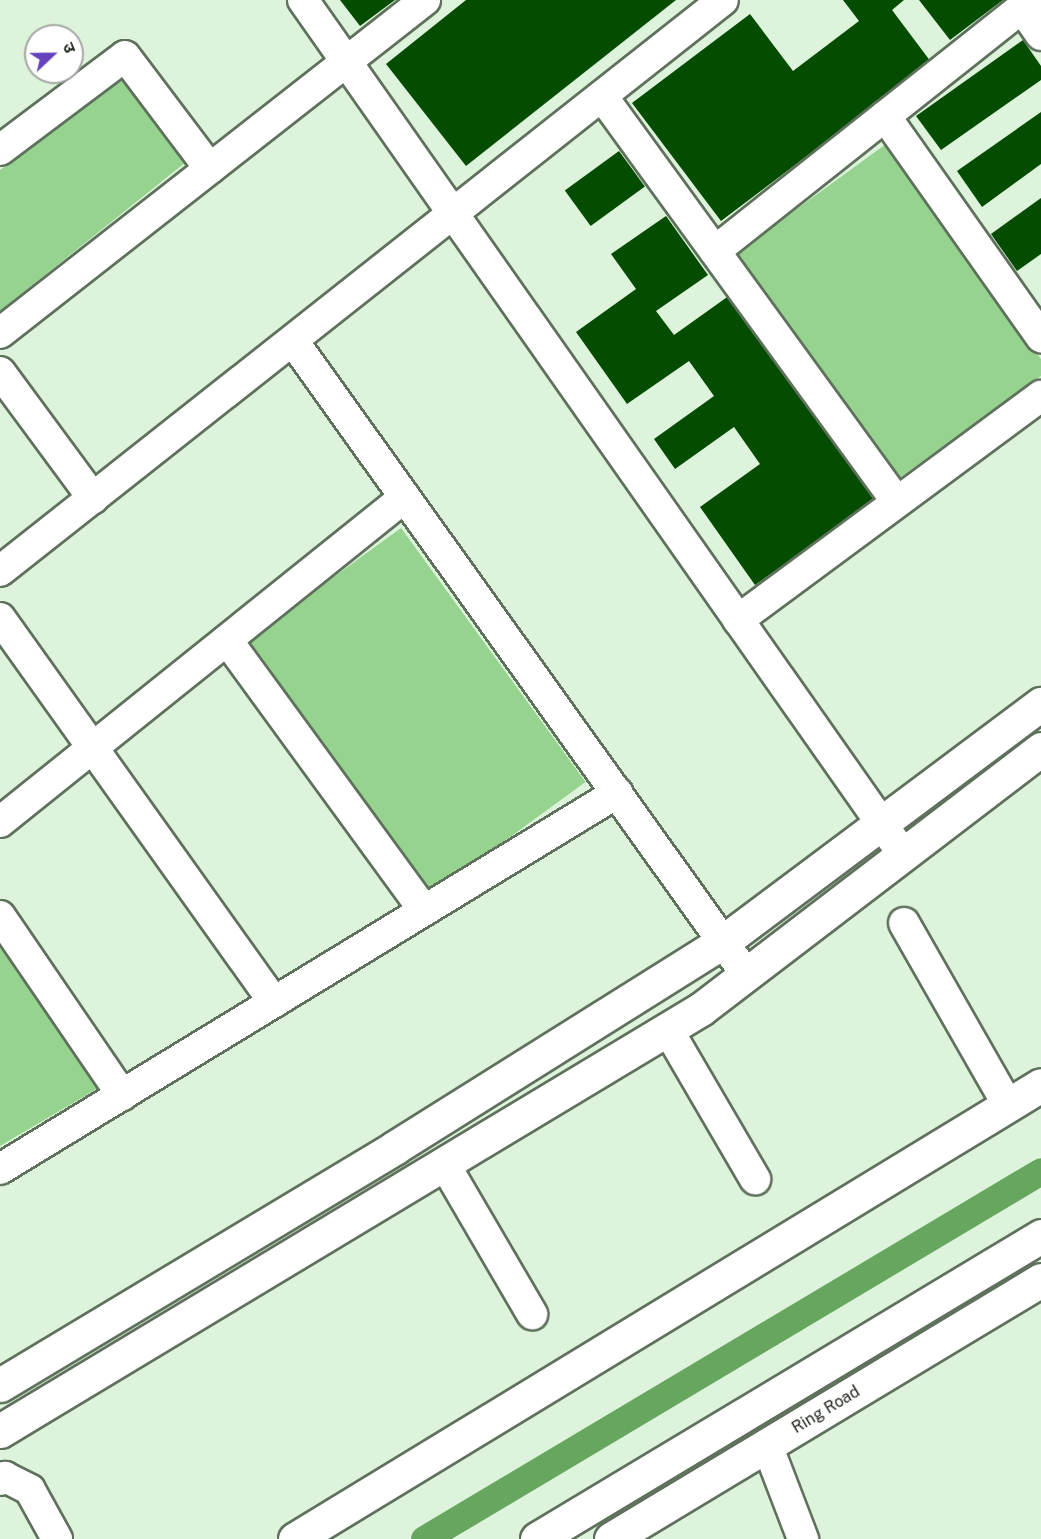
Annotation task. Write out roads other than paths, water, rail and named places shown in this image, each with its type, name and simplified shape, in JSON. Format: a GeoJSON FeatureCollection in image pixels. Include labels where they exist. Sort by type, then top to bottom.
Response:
{"type":"FeatureCollection","features":[{"type":"Feature","properties":{"kind":"street"},"geometry":{"type":"LineString","coordinates":[[303,0],[879,824],[903,854]]}},
{"type":"Feature","properties":{"kind":"street"},"geometry":{"type":"LineString","coordinates":[[0,333],[425,0]]}},
{"type":"Feature","properties":{"kind":"street"},"geometry":{"type":"LineString","coordinates":[[0,571],[454,215],[723,0]]}},
{"type":"Feature","properties":{"kind":"street"},"geometry":{"type":"LineString","coordinates":[[715,251],[1027,4],[1041,34]]}},
{"type":"Feature","properties":{"kind":"street"},"geometry":{"type":"LineString","coordinates":[[0,150],[125,56],[210,169]]}},
{"type":"Feature","properties":{"kind":"street"},"geometry":{"type":"LineString","coordinates":[[602,96],[896,500]]}},
{"type":"Feature","properties":{"kind":"street"},"geometry":{"type":"LineString","coordinates":[[885,116],[1041,338]]}},
{"type":"Feature","properties":{"kind":"street"},"geometry":{"type":"LineString","coordinates":[[293,341],[746,974]]}},
{"type":"Feature","properties":{"kind":"street"},"geometry":{"type":"LineString","coordinates":[[0,372],[93,498]]}},
{"type":"Feature","properties":{"kind":"street"},"geometry":{"type":"LineString","coordinates":[[738,620],[896,500],[1041,396]]}},
{"type":"Feature","properties":{"kind":"street"},"geometry":{"type":"LineString","coordinates":[[0,822],[405,497]]}},
{"type":"Feature","properties":{"kind":"street"},"geometry":{"type":"LineString","coordinates":[[0,618],[274,1002]]}},
{"type":"Feature","properties":{"kind":"street"},"geometry":{"type":"LineString","coordinates":[[227,640],[424,910]]}},
{"type":"Feature","properties":{"kind":"street"},"geometry":{"type":"LineString","coordinates":[[0,1385],[384,1154],[724,941],[1041,704]]}},
{"type":"Feature","properties":{"kind":"street"},"geometry":{"type":"LineString","coordinates":[[0,1431],[668,1030],[746,974],[1041,749]]}},
{"type":"Feature","properties":{"kind":"street"},"geometry":{"type":"LineString","coordinates":[[0,1169],[616,792]]}},
{"type":"Feature","properties":{"kind":"street"},"geometry":{"type":"LineString","coordinates":[[0,916],[122,1095]]}},
{"type":"Feature","properties":{"kind":"street"},"geometry":{"type":"LineString","coordinates":[[904,924],[1008,1105]]}},
{"type":"Feature","properties":{"kind":"street"},"geometry":{"type":"LineString","coordinates":[[668,1030],[755,1179]]}},
{"type":"Feature","properties":{"kind":"street"},"geometry":{"type":"LineString","coordinates":[[295,1539],[1041,1085]]}},
{"type":"Feature","properties":{"kind":"street"},"geometry":{"type":"LineString","coordinates":[[445,1165],[532,1314]]}},
{"type":"Feature","properties":{"kind":"street"},"geometry":{"type":"LineString","coordinates":[[537,1539],[1041,1236]]}},
{"type":"Feature","properties":{"kind":"street","name":"Ring Road"},"geometry":{"type":"LineString","coordinates":[[611,1539],[1041,1280]]}},
{"type":"Feature","properties":{"kind":"street"},"geometry":{"type":"LineString","coordinates":[[767,1445],[803,1539]]}},
{"type":"Feature","properties":{"kind":"street"},"geometry":{"type":"LineString","coordinates":[[0,1480],[5,1477],[30,1490],[57,1539]]}},
{"type":"Feature","properties":{"kind":"waterway"},"geometry":{"type":"LineString","coordinates":[[424,1539],[1041,1171]]}}]}
